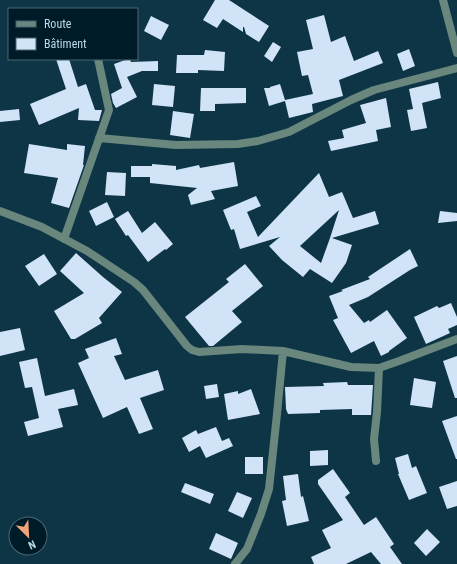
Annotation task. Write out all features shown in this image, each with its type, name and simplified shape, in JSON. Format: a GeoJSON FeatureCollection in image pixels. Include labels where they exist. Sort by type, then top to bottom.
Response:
{"type":"FeatureCollection","features":[{"type":"Feature","properties":{"kind":"street"},"geometry":{"type":"LineString","coordinates":[[443,0],[457,53]]}},
{"type":"Feature","properties":{"kind":"street"},"geometry":{"type":"LineString","coordinates":[[64,239],[109,110],[98,60]]}},
{"type":"Feature","properties":{"kind":"street"},"geometry":{"type":"LineString","coordinates":[[99,138],[176,145],[238,144],[258,141],[290,132],[351,100],[374,90],[457,68]]}},
{"type":"Feature","properties":{"kind":"street"},"geometry":{"type":"LineString","coordinates":[[0,211],[42,227],[87,251],[134,282],[143,290],[187,346],[192,350],[199,352],[242,349],[283,351],[351,367],[379,368],[457,339]]}},
{"type":"Feature","properties":{"kind":"street"},"geometry":{"type":"LineString","coordinates":[[235,564],[247,549],[269,489],[278,414],[283,351]]}},
{"type":"Feature","properties":{"kind":"street"},"geometry":{"type":"LineString","coordinates":[[376,461],[374,439],[378,412],[379,368]]}},
{"type":"Feature","properties":{"kind":"building"},"geometry":{"type":"Polygon","coordinates":[[[215,0],[229,0],[269,26],[259,42],[246,34],[244,27],[243,32],[223,19],[217,28],[203,20],[215,0]]]}},
{"type":"Feature","properties":{"kind":"building"},"geometry":{"type":"Polygon","coordinates":[[[324,15],[331,42],[345,36],[354,61],[378,51],[383,63],[339,80],[343,96],[312,104],[313,112],[289,118],[285,101],[269,106],[264,88],[270,88],[280,84],[285,100],[313,94],[308,75],[302,76],[297,52],[313,49],[306,20],[324,15]]]}},
{"type":"Feature","properties":{"kind":"building"},"geometry":{"type":"Polygon","coordinates":[[[151,16],[169,25],[161,40],[144,31],[151,16]]]}},
{"type":"Feature","properties":{"kind":"building"},"geometry":{"type":"Polygon","coordinates":[[[273,42],[281,47],[272,62],[264,56],[273,42]]]}},
{"type":"Feature","properties":{"kind":"building"},"geometry":{"type":"Polygon","coordinates":[[[409,49],[415,66],[403,71],[397,54],[409,49]]]}},
{"type":"Feature","properties":{"kind":"building"},"geometry":{"type":"Polygon","coordinates":[[[205,50],[225,52],[224,71],[198,70],[198,73],[176,73],[177,55],[204,55],[205,50]]]}},
{"type":"Feature","properties":{"kind":"building"},"geometry":{"type":"Polygon","coordinates":[[[56,60],[69,60],[78,87],[86,84],[95,110],[102,110],[99,121],[78,120],[79,108],[39,125],[30,104],[66,89],[56,60]]]}},
{"type":"Feature","properties":{"kind":"building"},"geometry":{"type":"Polygon","coordinates":[[[125,60],[130,60],[131,62],[158,61],[158,71],[142,71],[127,77],[137,97],[116,108],[111,94],[122,88],[114,64],[125,60]]]}},
{"type":"Feature","properties":{"kind":"building"},"geometry":{"type":"Polygon","coordinates":[[[438,82],[441,98],[422,103],[427,128],[411,131],[407,110],[413,109],[409,89],[438,82]]]}},
{"type":"Feature","properties":{"kind":"building"},"geometry":{"type":"Polygon","coordinates":[[[154,84],[175,86],[173,107],[152,105],[154,84]]]}},
{"type":"Feature","properties":{"kind":"building"},"geometry":{"type":"Polygon","coordinates":[[[201,88],[246,88],[246,103],[215,104],[215,111],[200,111],[201,88]]]}},
{"type":"Feature","properties":{"kind":"building"},"geometry":{"type":"Polygon","coordinates":[[[386,98],[391,127],[376,130],[378,141],[331,151],[328,141],[344,138],[342,130],[366,123],[360,105],[386,98]]]}},
{"type":"Feature","properties":{"kind":"building"},"geometry":{"type":"Polygon","coordinates":[[[19,109],[20,120],[0,122],[0,111],[19,109]]]}},
{"type":"Feature","properties":{"kind":"building"},"geometry":{"type":"Polygon","coordinates":[[[173,111],[194,114],[190,138],[170,135],[173,111]]]}},
{"type":"Feature","properties":{"kind":"building"},"geometry":{"type":"Polygon","coordinates":[[[29,144],[67,150],[67,144],[85,146],[84,165],[69,208],[51,203],[58,178],[24,173],[29,144]]]}},
{"type":"Feature","properties":{"kind":"building"},"geometry":{"type":"Polygon","coordinates":[[[234,162],[238,186],[211,191],[215,199],[191,205],[188,195],[197,188],[150,183],[150,177],[131,177],[131,166],[152,166],[152,164],[176,166],[176,170],[199,165],[200,168],[234,162]]]}},
{"type":"Feature","properties":{"kind":"building"},"geometry":{"type":"Polygon","coordinates":[[[107,172],[126,173],[125,196],[105,195],[107,172]]]}},
{"type":"Feature","properties":{"kind":"building"},"geometry":{"type":"Polygon","coordinates":[[[319,173],[329,197],[342,192],[353,218],[375,211],[379,224],[332,238],[352,245],[346,263],[332,283],[310,269],[303,277],[282,260],[269,246],[280,237],[240,249],[234,229],[231,230],[223,210],[256,196],[261,206],[247,212],[258,237],[319,173]],[[339,210],[300,246],[321,263],[339,210]]]}},
{"type":"Feature","properties":{"kind":"building"},"geometry":{"type":"Polygon","coordinates":[[[107,202],[114,217],[96,226],[89,211],[107,202]]]}},
{"type":"Feature","properties":{"kind":"building"},"geometry":{"type":"Polygon","coordinates":[[[128,211],[142,233],[155,222],[173,244],[148,262],[128,235],[126,236],[115,219],[128,211]]]}},
{"type":"Feature","properties":{"kind":"building"},"geometry":{"type":"Polygon","coordinates":[[[440,211],[457,213],[457,221],[438,223],[440,211]]]}},
{"type":"Feature","properties":{"kind":"building"},"geometry":{"type":"Polygon","coordinates":[[[410,249],[418,266],[368,297],[349,305],[364,323],[369,320],[370,322],[387,310],[407,338],[389,352],[381,356],[374,341],[351,353],[333,320],[338,318],[329,296],[370,279],[368,277],[410,249]]]}},
{"type":"Feature","properties":{"kind":"building"},"geometry":{"type":"Polygon","coordinates":[[[76,253],[122,292],[99,318],[102,323],[75,339],[71,339],[54,311],[84,293],[60,271],[76,253]]]}},
{"type":"Feature","properties":{"kind":"building"},"geometry":{"type":"Polygon","coordinates":[[[44,254],[57,274],[39,286],[25,266],[44,254]]]}},
{"type":"Feature","properties":{"kind":"building"},"geometry":{"type":"Polygon","coordinates":[[[245,264],[263,286],[232,311],[242,322],[213,346],[209,346],[185,317],[229,282],[226,279],[245,264]]]}},
{"type":"Feature","properties":{"kind":"building"},"geometry":{"type":"Polygon","coordinates":[[[451,303],[457,317],[457,325],[448,329],[450,333],[426,344],[414,317],[437,306],[439,308],[451,303]]]}},
{"type":"Feature","properties":{"kind":"building"},"geometry":{"type":"Polygon","coordinates":[[[20,328],[25,350],[0,356],[0,332],[20,328]]]}},
{"type":"Feature","properties":{"kind":"building"},"geometry":{"type":"Polygon","coordinates":[[[116,338],[122,354],[114,356],[125,380],[158,370],[164,390],[140,398],[153,429],[139,434],[127,407],[103,418],[78,363],[89,358],[85,349],[116,338]]]}},
{"type":"Feature","properties":{"kind":"building"},"geometry":{"type":"Polygon","coordinates":[[[457,356],[457,398],[455,398],[443,361],[457,356]]]}},
{"type":"Feature","properties":{"kind":"building"},"geometry":{"type":"Polygon","coordinates":[[[37,358],[45,396],[74,389],[78,405],[58,409],[63,427],[28,436],[24,422],[39,418],[32,387],[25,388],[19,362],[37,358]]]}},
{"type":"Feature","properties":{"kind":"building"},"geometry":{"type":"Polygon","coordinates":[[[414,378],[436,382],[432,408],[410,405],[414,378]]]}},
{"type":"Feature","properties":{"kind":"building"},"geometry":{"type":"Polygon","coordinates":[[[347,382],[348,385],[373,385],[371,415],[352,415],[352,409],[320,410],[320,413],[288,414],[286,409],[285,387],[324,386],[323,383],[347,382]]]}},
{"type":"Feature","properties":{"kind":"building"},"geometry":{"type":"Polygon","coordinates":[[[217,384],[219,397],[206,399],[204,386],[217,384]]]}},
{"type":"Feature","properties":{"kind":"building"},"geometry":{"type":"Polygon","coordinates":[[[251,389],[260,414],[228,420],[224,394],[238,391],[238,394],[251,389]]]}},
{"type":"Feature","properties":{"kind":"building"},"geometry":{"type":"Polygon","coordinates":[[[457,416],[457,459],[456,459],[442,421],[457,416]]]}},
{"type":"Feature","properties":{"kind":"building"},"geometry":{"type":"Polygon","coordinates":[[[216,427],[222,441],[229,438],[233,446],[206,458],[200,446],[189,452],[182,438],[196,430],[198,434],[216,427]]]}},
{"type":"Feature","properties":{"kind":"building"},"geometry":{"type":"Polygon","coordinates":[[[328,450],[328,465],[310,466],[310,451],[328,450]]]}},
{"type":"Feature","properties":{"kind":"building"},"geometry":{"type":"Polygon","coordinates":[[[408,454],[412,468],[416,466],[427,493],[409,500],[398,474],[395,458],[408,454]]]}},
{"type":"Feature","properties":{"kind":"building"},"geometry":{"type":"Polygon","coordinates":[[[245,457],[263,457],[263,474],[245,474],[245,457]]]}},
{"type":"Feature","properties":{"kind":"building"},"geometry":{"type":"Polygon","coordinates":[[[333,469],[350,493],[345,497],[364,525],[376,517],[394,544],[390,547],[402,564],[381,564],[371,552],[346,564],[314,564],[311,557],[331,548],[322,530],[343,520],[318,484],[318,480],[333,469]]]}},
{"type":"Feature","properties":{"kind":"building"},"geometry":{"type":"Polygon","coordinates":[[[298,474],[301,497],[303,496],[309,521],[287,526],[282,501],[286,500],[283,476],[298,474]]]}},
{"type":"Feature","properties":{"kind":"building"},"geometry":{"type":"Polygon","coordinates":[[[457,481],[457,506],[447,509],[439,487],[457,481]]]}},
{"type":"Feature","properties":{"kind":"building"},"geometry":{"type":"Polygon","coordinates":[[[185,483],[214,494],[210,504],[181,492],[185,483]]]}},
{"type":"Feature","properties":{"kind":"building"},"geometry":{"type":"Polygon","coordinates":[[[237,492],[252,498],[243,518],[228,511],[237,492]]]}},
{"type":"Feature","properties":{"kind":"building"},"geometry":{"type":"Polygon","coordinates":[[[427,529],[440,542],[426,556],[414,543],[427,529]]]}},
{"type":"Feature","properties":{"kind":"building"},"geometry":{"type":"Polygon","coordinates":[[[216,533],[238,543],[231,559],[209,549],[216,533]]]}}]}
